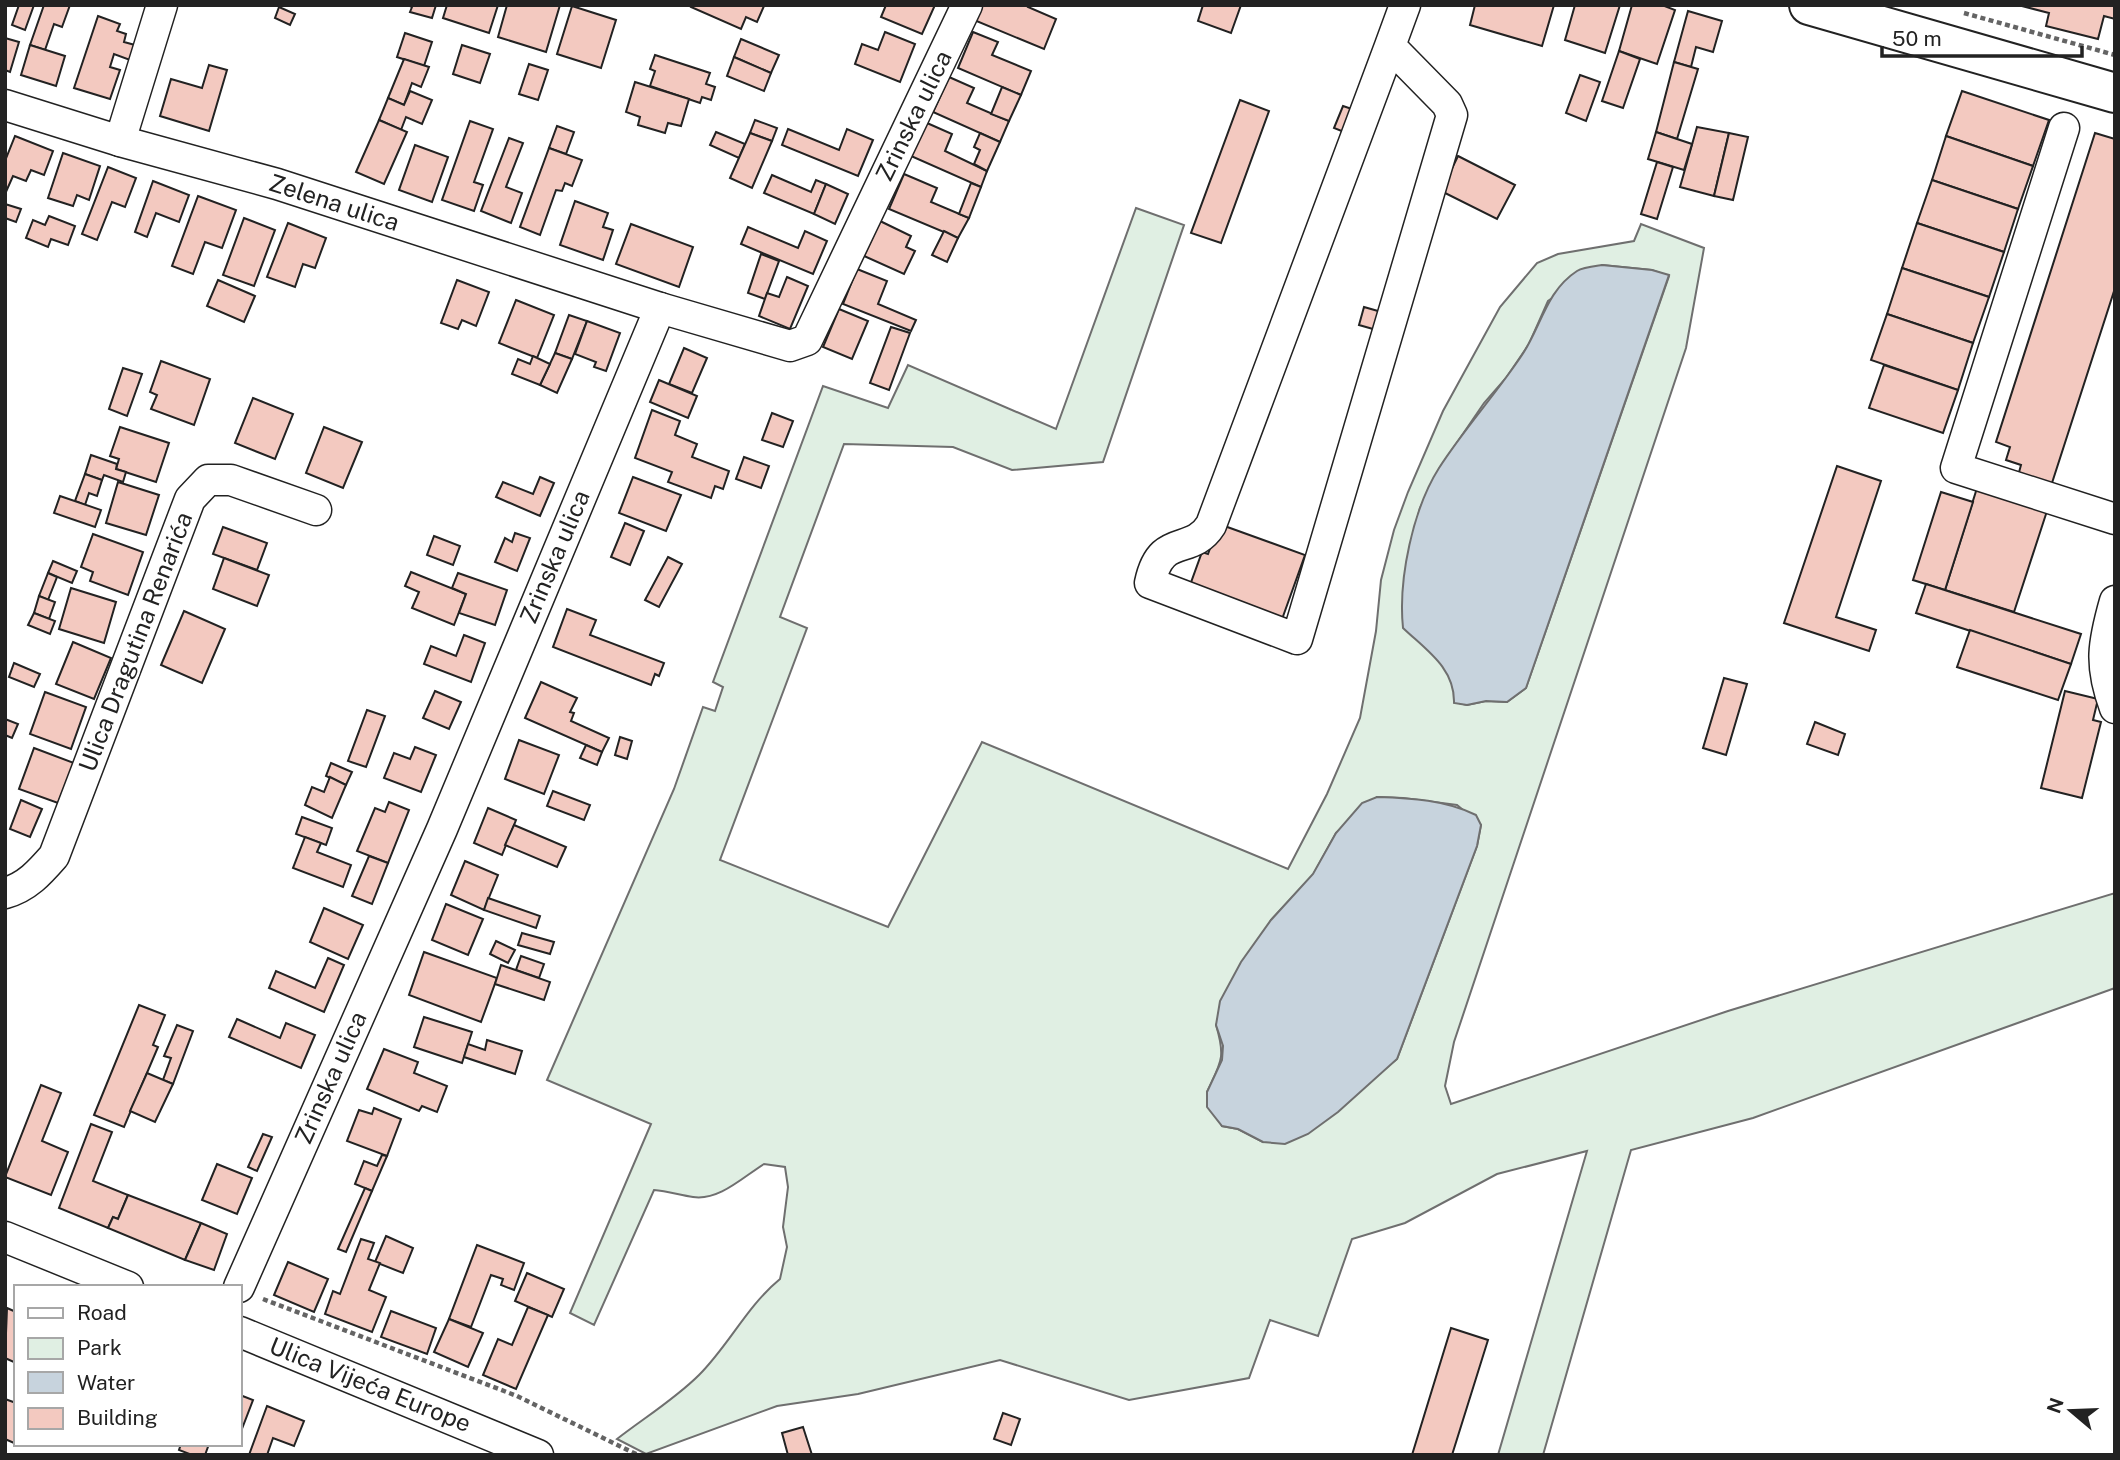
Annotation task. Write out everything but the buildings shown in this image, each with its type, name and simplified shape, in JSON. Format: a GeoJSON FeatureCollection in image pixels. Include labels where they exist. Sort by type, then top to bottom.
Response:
{"type":"FeatureCollection","features":[{"type":"Feature","properties":{"kind":"main road"},"geometry":{"type":"LineString","coordinates":[[1809,5],[2115,93]]}},
{"type":"Feature","properties":{"kind":"street"},"geometry":{"type":"LineString","coordinates":[[120,141],[162,5]]}},
{"type":"Feature","properties":{"kind":"street","name":"Zrinska ulica"},"geometry":{"type":"LineString","coordinates":[[245,1291],[660,308],[790,346],[807,340],[967,5]]}},
{"type":"Feature","properties":{"kind":"street"},"geometry":{"type":"LineString","coordinates":[[1390,46],[1447,104],[1452,115],[1297,639],[1150,583],[1153,567],[1162,553],[1205,534],[1211,525],[1405,5]]}},
{"type":"Feature","properties":{"kind":"street","name":"Zelena ulica"},"geometry":{"type":"LineString","coordinates":[[5,105],[120,141],[277,184],[660,308]]}},
{"type":"Feature","properties":{"kind":"street"},"geometry":{"type":"LineString","coordinates":[[2064,128],[1956,468],[2115,519]]}},
{"type":"Feature","properties":{"kind":"street","name":"Ulica Dragutina Renarića"},"geometry":{"type":"LineString","coordinates":[[5,893],[16,890],[36,877],[54,856],[190,499],[208,480],[230,480],[316,510]]}},
{"type":"Feature","properties":{"kind":"street"},"geometry":{"type":"LineString","coordinates":[[2115,601],[2106,634],[2103,665],[2115,708]]}},
{"type":"Feature","properties":{"kind":"street"},"geometry":{"type":"LineString","coordinates":[[5,1237],[123,1285]]}},
{"type":"Feature","properties":{"kind":"street","name":"Ulica Vijeća Europe"},"geometry":{"type":"LineString","coordinates":[[242,1333],[538,1455]]}},
{"type":"Feature","properties":{"kind":"path"},"geometry":{"type":"LineString","coordinates":[[1961,12],[2115,55]]}},
{"type":"Feature","properties":{"kind":"path"},"geometry":{"type":"LineString","coordinates":[[245,1291],[517,1396],[638,1455]]}},
{"type":"Feature","properties":{"kind":"green space"},"geometry":{"type":"Polygon","coordinates":[[[1136,208],[1184,225],[1103,462],[1012,470],[953,447],[844,444],[780,617],[807,628],[720,860],[888,927],[982,742],[1288,869],[1327,794],[1360,718],[1376,631],[1381,580],[1394,530],[1443,411],[1500,307],[1537,263],[1558,254],[1634,241],[1641,224],[1704,248],[1686,348],[1454,1042],[1445,1086],[1451,1104],[1728,1011],[2115,893],[2115,988],[1753,1118],[1631,1150],[1543,1455],[1498,1455],[1587,1151],[1497,1174],[1405,1223],[1352,1239],[1318,1336],[1270,1320],[1249,1378],[1129,1400],[1000,1360],[858,1394],[777,1406],[646,1454],[617,1439],[690,1384],[720,1351],[758,1301],[780,1279],[787,1247],[783,1227],[788,1187],[785,1167],[764,1164],[721,1192],[703,1197],[654,1190],[594,1325],[570,1313],[651,1124],[547,1080],[674,789],[703,707],[715,711],[723,687],[713,682],[823,386],[888,408],[908,365],[1056,429],[1136,208]],[[1602,265],[1548,301],[1529,344],[1439,469],[1420,508],[1412,539],[1454,692],[1454,702],[1467,705],[1486,701],[1507,702],[1526,688],[1669,276],[1652,270],[1602,265]],[[1377,797],[1336,833],[1313,875],[1271,920],[1216,1025],[1221,1053],[1216,1074],[1207,1092],[1222,1126],[1238,1129],[1263,1142],[1368,1083],[1397,1059],[1477,846],[1481,825],[1457,805],[1377,797]]]}},
{"type":"Feature","properties":{"kind":"water"},"geometry":{"type":"Polygon","coordinates":[[[1602,265],[1652,270],[1669,275],[1526,688],[1507,702],[1486,701],[1467,705],[1454,703],[1450,680],[1444,670],[1430,652],[1403,628],[1405,567],[1422,503],[1439,468],[1529,344],[1558,289],[1580,270],[1602,265]]]}},
{"type":"Feature","properties":{"kind":"water"},"geometry":{"type":"Polygon","coordinates":[[[1377,797],[1415,799],[1453,806],[1476,815],[1481,825],[1477,846],[1397,1059],[1338,1112],[1308,1134],[1285,1144],[1263,1142],[1238,1129],[1222,1126],[1207,1107],[1207,1092],[1222,1060],[1223,1046],[1216,1025],[1220,1001],[1241,962],[1271,920],[1313,874],[1336,833],[1362,803],[1377,797]]]}}]}
